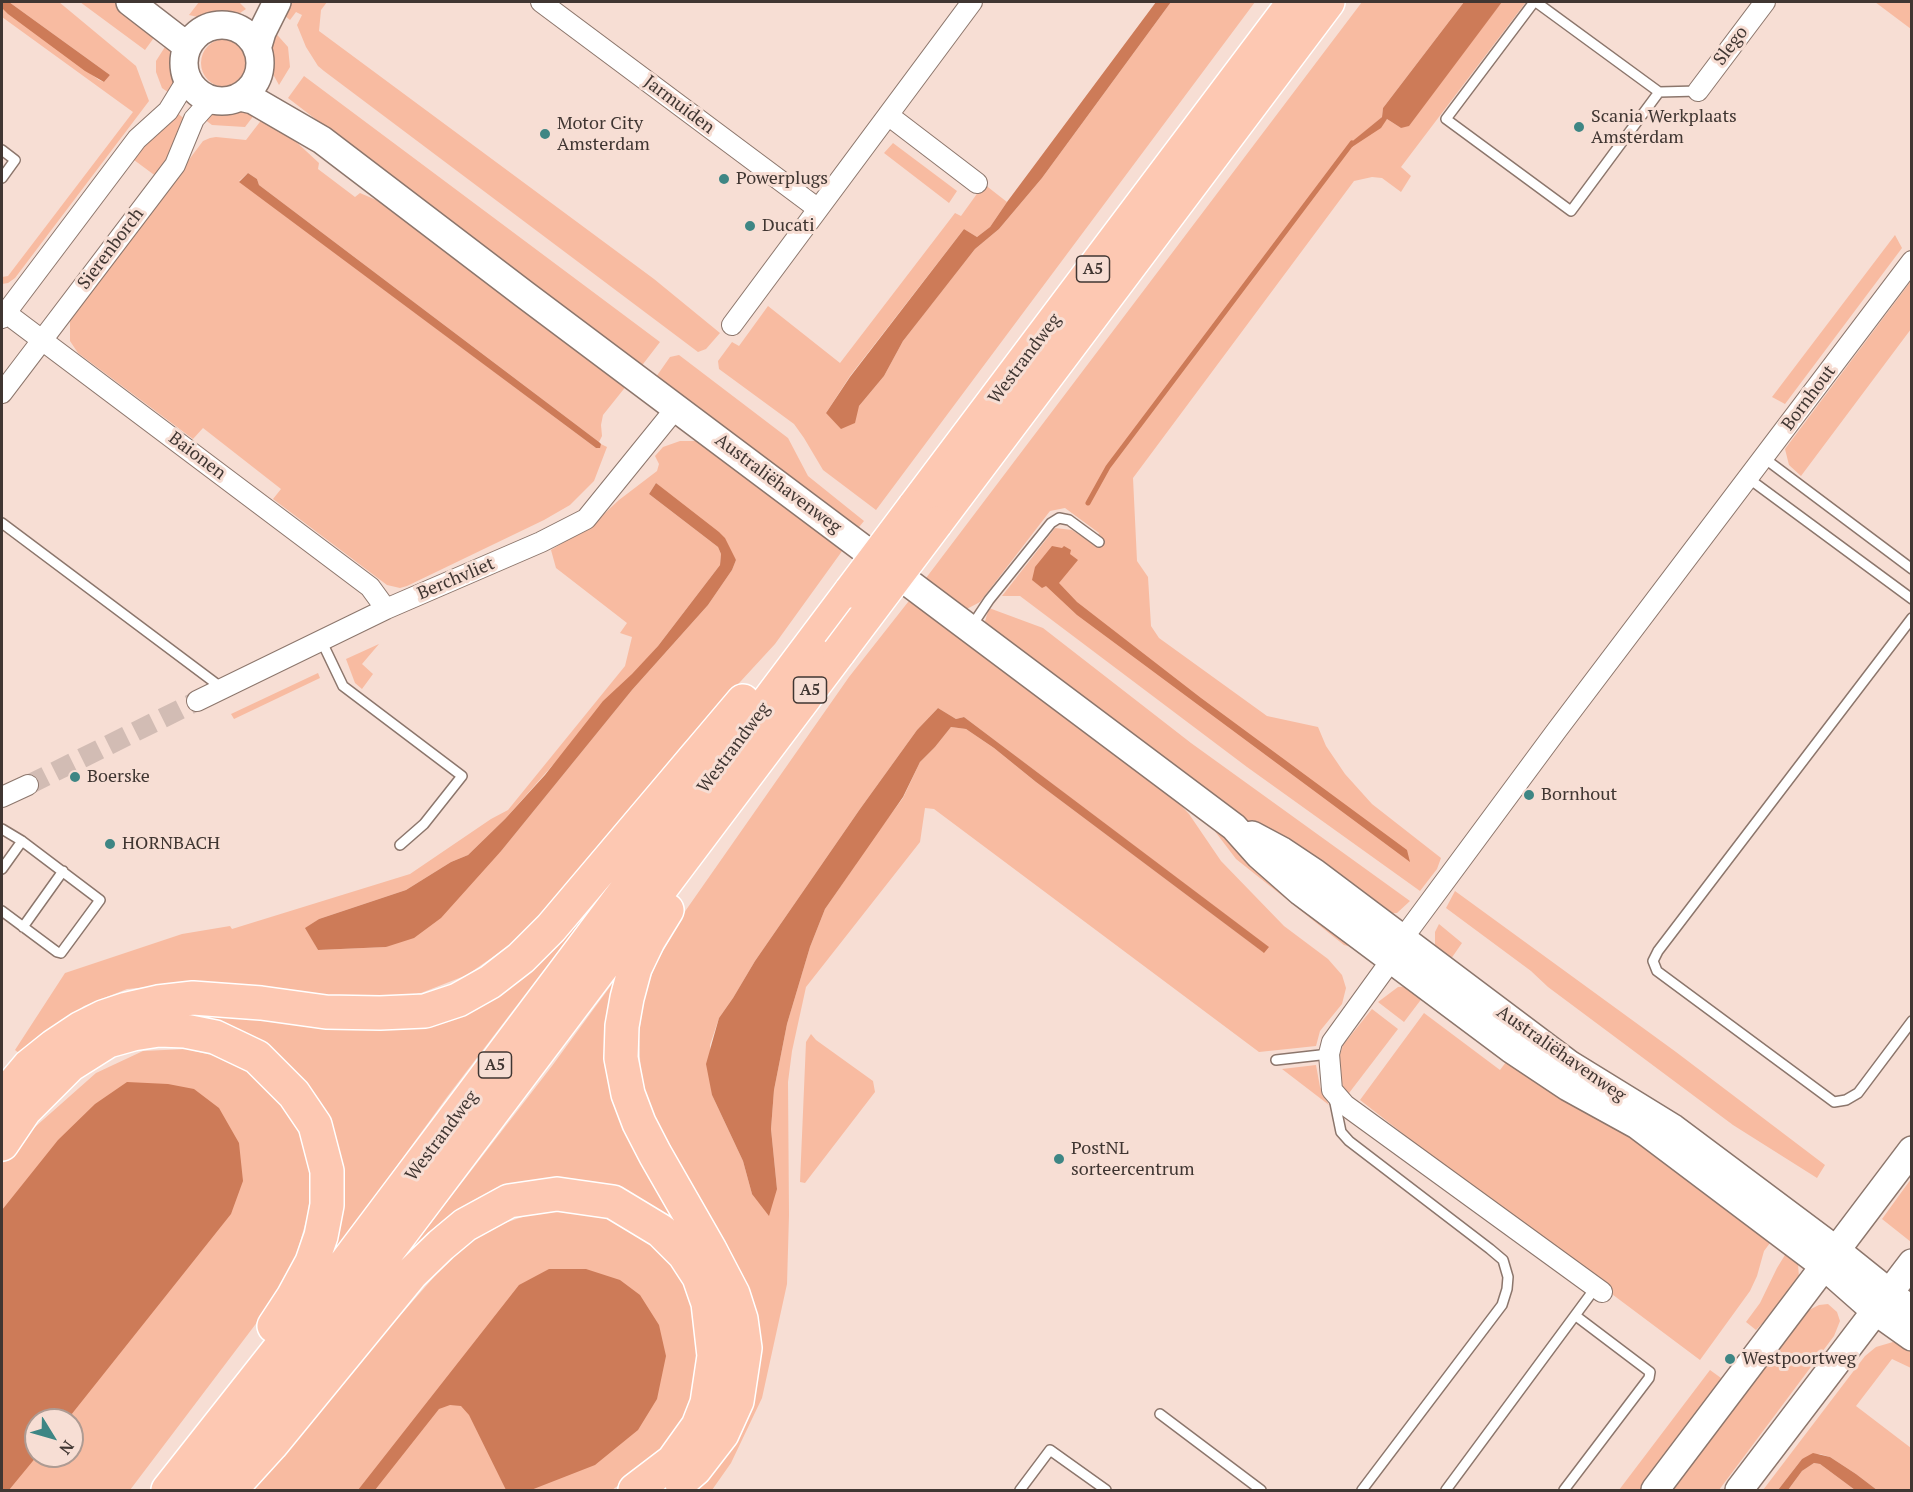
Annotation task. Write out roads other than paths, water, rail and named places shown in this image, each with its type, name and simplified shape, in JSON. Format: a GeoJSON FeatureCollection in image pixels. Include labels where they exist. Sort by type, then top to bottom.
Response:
{"type":"FeatureCollection","features":[{"type":"Feature","properties":{"kind":"highway","name":"Westrandweg"},"geometry":{"type":"LineString","coordinates":[[202,1491],[337,1319],[782,728],[820,638],[851,591],[925,515],[1294,2]]}},
{"type":"Feature","properties":{"kind":"highway","name":"Westrandweg"},"geometry":{"type":"LineString","coordinates":[[167,1491],[332,1282],[820,638],[925,515],[1328,2]]}},
{"type":"Feature","properties":{"kind":"highway","name":"A5"},"geometry":{"type":"LineString","coordinates":[[2,1098],[29,1066],[54,1046],[103,1017],[158,1002],[193,998],[261,1003],[326,1012],[380,1013],[425,1011],[458,1000],[490,982],[521,958],[551,928],[820,638]]}},
{"type":"Feature","properties":{"kind":"highway","name":"A5"},"geometry":{"type":"LineString","coordinates":[[670,1491],[695,1469],[722,1434],[737,1401],[745,1348],[741,1319],[733,1294],[639,1124],[626,1085],[621,1058],[622,1026],[635,968],[648,941],[782,728]]}},
{"type":"Feature","properties":{"kind":"highway","name":"A5"},"geometry":{"type":"LineString","coordinates":[[2,1144],[25,1110],[70,1065],[108,1041],[159,1030],[185,1031],[215,1037],[257,1057],[294,1094],[315,1125],[327,1171],[327,1205],[321,1236],[312,1262],[293,1297],[167,1491]]}},
{"type":"Feature","properties":{"kind":"highway"},"geometry":{"type":"LineString","coordinates":[[230,1491],[271,1445],[411,1274],[441,1245],[465,1225],[509,1202],[557,1194],[613,1202],[661,1231],[684,1254],[699,1277],[708,1303],[714,1356],[709,1392],[698,1426],[673,1461],[635,1491]]}},
{"type":"Feature","properties":{"kind":"street"},"geometry":{"type":"LineString","coordinates":[[130,2],[194,39]]}},
{"type":"Feature","properties":{"kind":"street"},"geometry":{"type":"LineString","coordinates":[[157,2],[194,39]]}},
{"type":"Feature","properties":{"kind":"street"},"geometry":{"type":"LineString","coordinates":[[229,26],[244,18],[261,2]]}},
{"type":"Feature","properties":{"kind":"street"},"geometry":{"type":"LineString","coordinates":[[258,59],[254,41],[245,33],[229,26],[211,26],[194,39],[184,57],[184,69],[187,80],[193,88],[211,100],[226,101],[240,97],[252,87],[258,76],[262,32],[277,2]]}},
{"type":"Feature","properties":{"kind":"street","name":"Jarmuiden"},"geometry":{"type":"LineString","coordinates":[[541,2],[817,208]]}},
{"type":"Feature","properties":{"kind":"street"},"geometry":{"type":"LineString","coordinates":[[732,325],[972,2]]}},
{"type":"Feature","properties":{"kind":"street","name":"Slego"},"geometry":{"type":"LineString","coordinates":[[1698,91],[1765,2]]}},
{"type":"Feature","properties":{"kind":"street","name":"Australiëhavenweg"},"geometry":{"type":"LineString","coordinates":[[258,59],[267,80],[322,140]]}},
{"type":"Feature","properties":{"kind":"street"},"geometry":{"type":"LineString","coordinates":[[3,314],[137,139],[168,111],[187,80]]}},
{"type":"Feature","properties":{"kind":"street","name":"Australiëhavenweg"},"geometry":{"type":"LineString","coordinates":[[240,97],[253,100],[322,140],[1234,827],[1282,851],[1398,949],[1569,1064],[1673,1128],[1882,1301],[1911,1337]]}},
{"type":"Feature","properties":{"kind":"street","name":"Sierenborch"},"geometry":{"type":"LineString","coordinates":[[2,393],[175,165],[194,118],[211,100]]}},
{"type":"Feature","properties":{"kind":"street"},"geometry":{"type":"LineString","coordinates":[[888,115],[977,183]]}},
{"type":"Feature","properties":{"kind":"street","name":"Bornhout"},"geometry":{"type":"LineString","coordinates":[[1398,949],[1911,261]]}},
{"type":"Feature","properties":{"kind":"street","name":"Baionen"},"geometry":{"type":"LineString","coordinates":[[3,314],[43,339],[370,587],[386,609]]}},
{"type":"Feature","properties":{"kind":"street","name":"Berchvliet"},"geometry":{"type":"LineString","coordinates":[[197,700],[386,609],[541,542],[586,519],[676,408]]}},
{"type":"Feature","properties":{"kind":"street"},"geometry":{"type":"LineString","coordinates":[[2,797],[28,784]]}},
{"type":"Feature","properties":{"kind":"street"},"geometry":{"type":"LineString","coordinates":[[1398,949],[1334,1037],[1329,1054],[1332,1090],[1345,1105],[1599,1290]]}},
{"type":"Feature","properties":{"kind":"street"},"geometry":{"type":"LineString","coordinates":[[1655,1491],[1911,1150]]}},
{"type":"Feature","properties":{"kind":"street"},"geometry":{"type":"LineString","coordinates":[[1739,1491],[1911,1263]]}},
{"type":"Feature","properties":{"kind":"street","name":"Australiëhavenweg"},"geometry":{"type":"LineString","coordinates":[[1882,1301],[1911,1311]]}},
{"type":"Feature","properties":{"kind":"lane"},"geometry":{"type":"LineString","coordinates":[[1659,92],[1571,211],[1446,119],[1535,2],[1659,92],[1698,91]]}},
{"type":"Feature","properties":{"kind":"lane"},"geometry":{"type":"LineString","coordinates":[[2,150],[15,160],[2,178]]}},
{"type":"Feature","properties":{"kind":"lane"},"geometry":{"type":"LineString","coordinates":[[1764,458],[1911,569]]}},
{"type":"Feature","properties":{"kind":"lane"},"geometry":{"type":"LineString","coordinates":[[1748,478],[1911,599]]}},
{"type":"Feature","properties":{"kind":"lane"},"geometry":{"type":"LineString","coordinates":[[970,629],[989,600],[1051,523],[1059,518],[1069,520],[1099,542]]}},
{"type":"Feature","properties":{"kind":"lane"},"geometry":{"type":"LineString","coordinates":[[2,523],[222,688]]}},
{"type":"Feature","properties":{"kind":"lane"},"geometry":{"type":"LineString","coordinates":[[1911,618],[1658,951],[1653,961],[1657,971],[1833,1102],[1846,1100],[1858,1093],[1911,1021]]}},
{"type":"Feature","properties":{"kind":"lane"},"geometry":{"type":"LineString","coordinates":[[321,640],[343,686],[462,776],[424,824],[400,845]]}},
{"type":"Feature","properties":{"kind":"lane"},"geometry":{"type":"LineString","coordinates":[[2,829],[22,841],[100,900],[61,953],[2,911]]}},
{"type":"Feature","properties":{"kind":"lane"},"geometry":{"type":"LineString","coordinates":[[2,869],[22,841]]}},
{"type":"Feature","properties":{"kind":"lane"},"geometry":{"type":"LineString","coordinates":[[22,927],[63,871]]}},
{"type":"Feature","properties":{"kind":"lane"},"geometry":{"type":"LineString","coordinates":[[1276,1060],[1329,1054]]}},
{"type":"Feature","properties":{"kind":"lane"},"geometry":{"type":"LineString","coordinates":[[1332,1090],[1341,1132],[1349,1141],[1503,1260],[1508,1277],[1502,1305],[1362,1491]]}},
{"type":"Feature","properties":{"kind":"lane"},"geometry":{"type":"LineString","coordinates":[[1446,1491],[1576,1316],[1599,1290]]}},
{"type":"Feature","properties":{"kind":"lane"},"geometry":{"type":"LineString","coordinates":[[1564,1491],[1649,1378],[1650,1372],[1576,1316]]}},
{"type":"Feature","properties":{"kind":"lane"},"geometry":{"type":"LineString","coordinates":[[1160,1414],[1261,1491]]}},
{"type":"Feature","properties":{"kind":"lane"},"geometry":{"type":"LineString","coordinates":[[1020,1491],[1050,1450],[1106,1491]]}},
{"type":"Feature","properties":{"kind":"waterway"},"geometry":{"type":"LineString","coordinates":[[1088,503],[1108,467],[1352,143]]}},
{"type":"Feature","properties":{"kind":"tunnel"},"geometry":{"type":"LineString","coordinates":[[28,785],[197,701]]}},
{"type":"Feature","properties":{"kind":"place","name":"Scania Werkplaats Amsterdam"},"geometry":{"type":"Point","coordinates":[1579,127]}},
{"type":"Feature","properties":{"kind":"place","name":"Motor City Amsterdam"},"geometry":{"type":"Point","coordinates":[545,134]}},
{"type":"Feature","properties":{"kind":"place","name":"Powerplugs"},"geometry":{"type":"Point","coordinates":[724,179]}},
{"type":"Feature","properties":{"kind":"place","name":"Ducati"},"geometry":{"type":"Point","coordinates":[750,226]}},
{"type":"Feature","properties":{"kind":"place","name":"Boerske"},"geometry":{"type":"Point","coordinates":[75,777]}},
{"type":"Feature","properties":{"kind":"place","name":"Bornhout"},"geometry":{"type":"Point","coordinates":[1529,795]}},
{"type":"Feature","properties":{"kind":"place","name":"HORNBACH"},"geometry":{"type":"Point","coordinates":[110,844]}},
{"type":"Feature","properties":{"kind":"place","name":"PostNL sorteercentrum"},"geometry":{"type":"Point","coordinates":[1059,1159]}},
{"type":"Feature","properties":{"kind":"place","name":"Westpoortweg"},"geometry":{"type":"Point","coordinates":[1730,1359]}}]}
